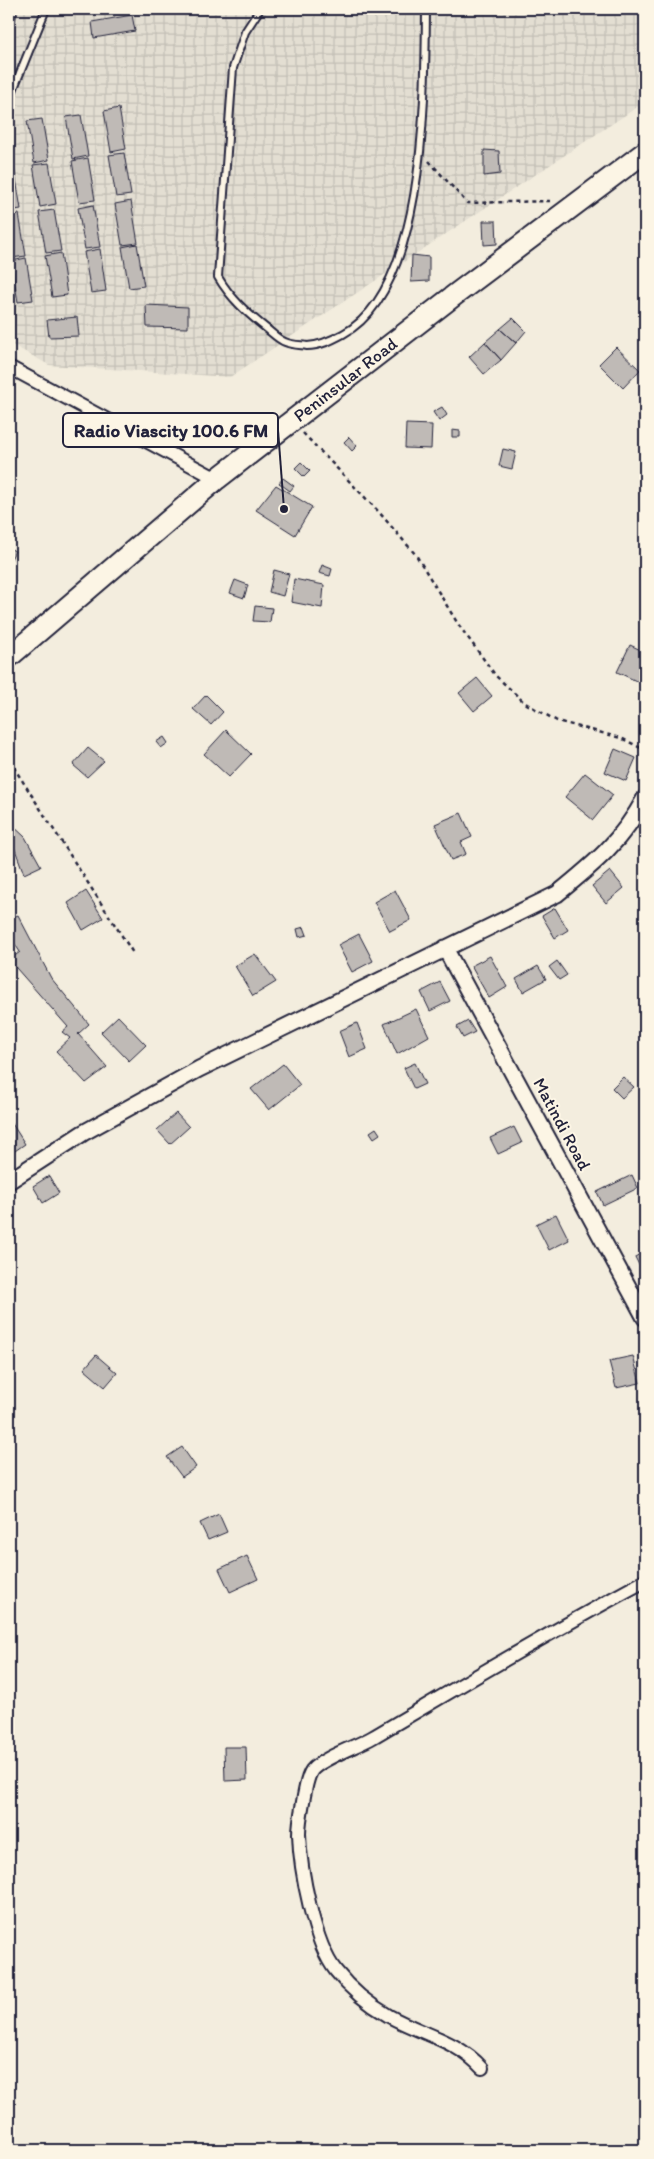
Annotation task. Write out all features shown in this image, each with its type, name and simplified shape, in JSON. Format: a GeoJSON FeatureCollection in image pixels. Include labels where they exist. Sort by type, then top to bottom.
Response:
{"type":"FeatureCollection","features":[{"type":"Feature","properties":{"kind":"main road","name":"Peninsular Road"},"geometry":{"type":"LineString","coordinates":[[9,657],[216,479],[645,152]]}},
{"type":"Feature","properties":{"kind":"street"},"geometry":{"type":"LineString","coordinates":[[9,367],[216,479]]}},
{"type":"Feature","properties":{"kind":"street"},"geometry":{"type":"LineString","coordinates":[[9,1181],[83,1133],[199,1069],[556,894],[599,860],[634,819],[645,798]]}},
{"type":"Feature","properties":{"kind":"street","name":"Matindi Road"},"geometry":{"type":"LineString","coordinates":[[445,948],[645,1318]]}},
{"type":"Feature","properties":{"kind":"street"},"geometry":{"type":"LineString","coordinates":[[482,2068],[464,2050],[390,2016],[357,1995],[334,1970],[322,1946],[312,1917],[302,1861],[299,1834],[307,1782],[310,1774],[318,1765],[367,1741],[580,1616],[645,1581]]}},
{"type":"Feature","properties":{"kind":"lane"},"geometry":{"type":"LineString","coordinates":[[9,100],[46,9]]}},
{"type":"Feature","properties":{"kind":"lane"},"geometry":{"type":"LineString","coordinates":[[260,9],[244,32],[234,68],[218,277],[227,292],[241,308],[284,342],[316,346],[355,328],[371,312],[382,296],[401,250],[410,216],[419,151],[425,80],[426,9]]}},
{"type":"Feature","properties":{"kind":"path"},"geometry":{"type":"LineString","coordinates":[[419,151],[468,203],[554,201]]}},
{"type":"Feature","properties":{"kind":"path"},"geometry":{"type":"LineString","coordinates":[[291,422],[378,511],[416,555],[458,624],[496,676],[525,704],[557,721],[621,738],[645,750]]}},
{"type":"Feature","properties":{"kind":"path"},"geometry":{"type":"LineString","coordinates":[[9,760],[133,953]]}},
{"type":"Feature","properties":{"kind":"shaded area"},"geometry":{"type":"Polygon","coordinates":[[[9,9],[645,9],[645,102],[230,377],[49,365],[9,343],[9,9]]]}},
{"type":"Feature","properties":{"kind":"building"},"geometry":{"type":"Polygon","coordinates":[[[9,9],[18,9],[15,21],[9,19],[9,9]]]}},
{"type":"Feature","properties":{"kind":"building"},"geometry":{"type":"Polygon","coordinates":[[[132,15],[135,31],[94,38],[92,22],[132,15]]]}},
{"type":"Feature","properties":{"kind":"building"},"geometry":{"type":"Polygon","coordinates":[[[119,108],[126,149],[111,152],[104,111],[119,108]]]}},
{"type":"Feature","properties":{"kind":"building"},"geometry":{"type":"Polygon","coordinates":[[[81,115],[88,156],[73,159],[66,117],[81,115]]]}},
{"type":"Feature","properties":{"kind":"building"},"geometry":{"type":"Polygon","coordinates":[[[42,119],[49,160],[34,163],[27,121],[42,119]]]}},
{"type":"Feature","properties":{"kind":"building"},"geometry":{"type":"Polygon","coordinates":[[[9,131],[14,165],[9,166],[9,131]]]}},
{"type":"Feature","properties":{"kind":"building"},"geometry":{"type":"Polygon","coordinates":[[[484,150],[499,151],[500,174],[484,176],[484,150]]]}},
{"type":"Feature","properties":{"kind":"building"},"geometry":{"type":"Polygon","coordinates":[[[124,153],[131,195],[116,197],[109,155],[124,153]]]}},
{"type":"Feature","properties":{"kind":"building"},"geometry":{"type":"Polygon","coordinates":[[[88,158],[95,200],[79,202],[72,161],[88,158]]]}},
{"type":"Feature","properties":{"kind":"building"},"geometry":{"type":"Polygon","coordinates":[[[49,163],[56,204],[40,207],[33,165],[49,163]]]}},
{"type":"Feature","properties":{"kind":"building"},"geometry":{"type":"Polygon","coordinates":[[[14,167],[21,209],[9,211],[9,168],[14,167]]]}},
{"type":"Feature","properties":{"kind":"building"},"geometry":{"type":"Polygon","coordinates":[[[131,201],[138,243],[122,245],[115,204],[131,201]]]}},
{"type":"Feature","properties":{"kind":"building"},"geometry":{"type":"Polygon","coordinates":[[[93,205],[100,247],[85,249],[78,208],[93,205]]]}},
{"type":"Feature","properties":{"kind":"building"},"geometry":{"type":"Polygon","coordinates":[[[54,210],[61,251],[46,253],[39,212],[54,210]]]}},
{"type":"Feature","properties":{"kind":"building"},"geometry":{"type":"Polygon","coordinates":[[[19,214],[26,256],[11,258],[9,216],[19,214]]]}},
{"type":"Feature","properties":{"kind":"building"},"geometry":{"type":"Polygon","coordinates":[[[483,221],[496,221],[497,244],[484,245],[483,221]]]}},
{"type":"Feature","properties":{"kind":"building"},"geometry":{"type":"Polygon","coordinates":[[[137,244],[144,286],[129,288],[122,247],[137,244]]]}},
{"type":"Feature","properties":{"kind":"building"},"geometry":{"type":"Polygon","coordinates":[[[100,249],[106,291],[91,293],[84,252],[100,249]]]}},
{"type":"Feature","properties":{"kind":"building"},"geometry":{"type":"Polygon","coordinates":[[[61,253],[67,295],[52,297],[45,256],[61,253]]]}},
{"type":"Feature","properties":{"kind":"building"},"geometry":{"type":"Polygon","coordinates":[[[412,255],[429,257],[429,281],[411,282],[412,255]]]}},
{"type":"Feature","properties":{"kind":"building"},"geometry":{"type":"Polygon","coordinates":[[[26,258],[33,300],[18,302],[11,261],[26,258]]]}},
{"type":"Feature","properties":{"kind":"building"},"geometry":{"type":"Polygon","coordinates":[[[146,305],[188,307],[188,328],[147,327],[146,305]]]}},
{"type":"Feature","properties":{"kind":"building"},"geometry":{"type":"Polygon","coordinates":[[[77,317],[79,336],[49,337],[47,320],[77,317]]]}},
{"type":"Feature","properties":{"kind":"building"},"geometry":{"type":"Polygon","coordinates":[[[513,318],[526,331],[516,343],[500,329],[513,318]]]}},
{"type":"Feature","properties":{"kind":"building"},"geometry":{"type":"Polygon","coordinates":[[[500,329],[516,343],[501,360],[485,342],[500,329]]]}},
{"type":"Feature","properties":{"kind":"building"},"geometry":{"type":"Polygon","coordinates":[[[485,342],[501,360],[484,374],[469,357],[485,342]]]}},
{"type":"Feature","properties":{"kind":"building"},"geometry":{"type":"Polygon","coordinates":[[[616,347],[640,370],[623,388],[599,364],[616,347]]]}},
{"type":"Feature","properties":{"kind":"building"},"geometry":{"type":"Polygon","coordinates":[[[442,407],[447,415],[439,421],[433,412],[442,407]]]}},
{"type":"Feature","properties":{"kind":"building"},"geometry":{"type":"Polygon","coordinates":[[[406,424],[432,425],[431,449],[405,448],[406,424]]]}},
{"type":"Feature","properties":{"kind":"building"},"geometry":{"type":"Polygon","coordinates":[[[452,430],[460,431],[460,437],[452,437],[452,430]]]}},
{"type":"Feature","properties":{"kind":"building"},"geometry":{"type":"Polygon","coordinates":[[[349,437],[357,446],[352,451],[344,442],[349,437]]]}},
{"type":"Feature","properties":{"kind":"building"},"geometry":{"type":"Polygon","coordinates":[[[503,449],[516,452],[512,469],[499,466],[503,449]]]}},
{"type":"Feature","properties":{"kind":"building"},"geometry":{"type":"Polygon","coordinates":[[[301,462],[310,471],[304,477],[295,468],[301,462]]]}},
{"type":"Feature","properties":{"kind":"building"},"geometry":{"type":"Polygon","coordinates":[[[283,478],[294,486],[290,491],[279,483],[283,478]]]}},
{"type":"Feature","properties":{"kind":"building"},"geometry":{"type":"Polygon","coordinates":[[[276,485],[312,507],[295,535],[256,510],[276,485]]]}},
{"type":"Feature","properties":{"kind":"building"},"geometry":{"type":"Polygon","coordinates":[[[9,548],[15,551],[9,563],[9,548]]]}},
{"type":"Feature","properties":{"kind":"building"},"geometry":{"type":"Polygon","coordinates":[[[322,565],[332,569],[330,576],[319,573],[322,565]]]}},
{"type":"Feature","properties":{"kind":"building"},"geometry":{"type":"Polygon","coordinates":[[[274,570],[289,574],[283,596],[269,592],[274,570]]]}},
{"type":"Feature","properties":{"kind":"building"},"geometry":{"type":"Polygon","coordinates":[[[294,579],[324,585],[322,608],[291,602],[294,579]]]}},
{"type":"Feature","properties":{"kind":"building"},"geometry":{"type":"Polygon","coordinates":[[[235,580],[248,585],[244,598],[230,593],[235,580]]]}},
{"type":"Feature","properties":{"kind":"building"},"geometry":{"type":"Polygon","coordinates":[[[255,606],[272,608],[270,622],[253,621],[255,606]]]}},
{"type":"Feature","properties":{"kind":"building"},"geometry":{"type":"Polygon","coordinates":[[[630,645],[645,652],[645,685],[617,672],[630,645]]]}},
{"type":"Feature","properties":{"kind":"building"},"geometry":{"type":"Polygon","coordinates":[[[477,678],[492,696],[474,711],[459,693],[477,678]]]}},
{"type":"Feature","properties":{"kind":"building"},"geometry":{"type":"Polygon","coordinates":[[[206,695],[223,712],[211,725],[193,709],[206,695]]]}},
{"type":"Feature","properties":{"kind":"building"},"geometry":{"type":"Polygon","coordinates":[[[226,730],[251,754],[229,777],[204,754],[226,730]]]}},
{"type":"Feature","properties":{"kind":"building"},"geometry":{"type":"Polygon","coordinates":[[[164,737],[168,743],[161,748],[156,742],[164,737]]]}},
{"type":"Feature","properties":{"kind":"building"},"geometry":{"type":"Polygon","coordinates":[[[88,748],[104,761],[87,777],[73,765],[88,748]]]}},
{"type":"Feature","properties":{"kind":"building"},"geometry":{"type":"Polygon","coordinates":[[[615,749],[636,758],[626,781],[605,772],[615,749]]]}},
{"type":"Feature","properties":{"kind":"building"},"geometry":{"type":"Polygon","coordinates":[[[585,773],[613,795],[593,820],[565,797],[585,773]]]}},
{"type":"Feature","properties":{"kind":"building"},"geometry":{"type":"Polygon","coordinates":[[[461,813],[472,837],[461,842],[466,854],[451,860],[435,824],[461,813]]]}},
{"type":"Feature","properties":{"kind":"building"},"geometry":{"type":"Polygon","coordinates":[[[9,822],[25,837],[41,866],[24,874],[9,838],[9,822]]]}},
{"type":"Feature","properties":{"kind":"building"},"geometry":{"type":"Polygon","coordinates":[[[610,871],[624,888],[606,903],[592,886],[610,871]]]}},
{"type":"Feature","properties":{"kind":"building"},"geometry":{"type":"Polygon","coordinates":[[[395,890],[411,920],[390,931],[374,902],[395,890]]]}},
{"type":"Feature","properties":{"kind":"building"},"geometry":{"type":"Polygon","coordinates":[[[86,891],[103,918],[83,930],[68,903],[86,891]]]}},
{"type":"Feature","properties":{"kind":"building"},"geometry":{"type":"Polygon","coordinates":[[[555,908],[568,930],[555,938],[542,916],[555,908]]]}},
{"type":"Feature","properties":{"kind":"building"},"geometry":{"type":"Polygon","coordinates":[[[18,915],[51,978],[89,1024],[78,1034],[107,1067],[86,1083],[56,1051],[70,1038],[62,1032],[68,1027],[9,960],[20,952],[9,935],[9,919],[18,915]]]}},
{"type":"Feature","properties":{"kind":"building"},"geometry":{"type":"Polygon","coordinates":[[[304,927],[307,935],[299,937],[297,929],[304,927]]]}},
{"type":"Feature","properties":{"kind":"building"},"geometry":{"type":"Polygon","coordinates":[[[359,934],[373,961],[352,972],[338,945],[359,934]]]}},
{"type":"Feature","properties":{"kind":"building"},"geometry":{"type":"Polygon","coordinates":[[[255,954],[276,982],[253,996],[235,966],[255,954]]]}},
{"type":"Feature","properties":{"kind":"building"},"geometry":{"type":"Polygon","coordinates":[[[490,956],[507,987],[489,998],[471,966],[490,956]]]}},
{"type":"Feature","properties":{"kind":"building"},"geometry":{"type":"Polygon","coordinates":[[[557,961],[567,975],[559,980],[549,967],[557,961]]]}},
{"type":"Feature","properties":{"kind":"building"},"geometry":{"type":"Polygon","coordinates":[[[538,966],[546,979],[523,992],[516,979],[538,966]]]}},
{"type":"Feature","properties":{"kind":"building"},"geometry":{"type":"Polygon","coordinates":[[[440,982],[450,1001],[430,1011],[421,992],[440,982]]]}},
{"type":"Feature","properties":{"kind":"building"},"geometry":{"type":"Polygon","coordinates":[[[416,1009],[429,1036],[397,1054],[384,1024],[416,1009]]]}},
{"type":"Feature","properties":{"kind":"building"},"geometry":{"type":"Polygon","coordinates":[[[118,1016],[146,1045],[129,1061],[101,1032],[118,1016]]]}},
{"type":"Feature","properties":{"kind":"building"},"geometry":{"type":"Polygon","coordinates":[[[468,1021],[475,1032],[463,1038],[457,1027],[468,1021]]]}},
{"type":"Feature","properties":{"kind":"building"},"geometry":{"type":"Polygon","coordinates":[[[357,1023],[367,1049],[349,1057],[339,1031],[357,1023]]]}},
{"type":"Feature","properties":{"kind":"building"},"geometry":{"type":"Polygon","coordinates":[[[415,1063],[425,1084],[414,1089],[404,1068],[415,1063]]]}},
{"type":"Feature","properties":{"kind":"building"},"geometry":{"type":"Polygon","coordinates":[[[283,1064],[300,1085],[269,1110],[251,1089],[283,1064]]]}},
{"type":"Feature","properties":{"kind":"building"},"geometry":{"type":"Polygon","coordinates":[[[623,1077],[634,1087],[622,1098],[612,1088],[623,1077]]]}},
{"type":"Feature","properties":{"kind":"building"},"geometry":{"type":"Polygon","coordinates":[[[176,1113],[189,1127],[170,1144],[157,1130],[176,1113]]]}},
{"type":"Feature","properties":{"kind":"building"},"geometry":{"type":"Polygon","coordinates":[[[9,1119],[25,1144],[9,1155],[9,1119]]]}},
{"type":"Feature","properties":{"kind":"building"},"geometry":{"type":"Polygon","coordinates":[[[514,1127],[522,1143],[498,1154],[490,1138],[514,1127]]]}},
{"type":"Feature","properties":{"kind":"building"},"geometry":{"type":"Polygon","coordinates":[[[376,1128],[380,1134],[374,1138],[370,1132],[376,1128]]]}},
{"type":"Feature","properties":{"kind":"building"},"geometry":{"type":"Polygon","coordinates":[[[632,1175],[638,1188],[603,1205],[597,1192],[632,1175]]]}},
{"type":"Feature","properties":{"kind":"building"},"geometry":{"type":"Polygon","coordinates":[[[49,1176],[59,1193],[43,1203],[33,1186],[49,1176]]]}},
{"type":"Feature","properties":{"kind":"building"},"geometry":{"type":"Polygon","coordinates":[[[556,1214],[569,1240],[549,1250],[536,1224],[556,1214]]]}},
{"type":"Feature","properties":{"kind":"building"},"geometry":{"type":"Polygon","coordinates":[[[645,1251],[645,1275],[644,1275],[635,1257],[645,1251]]]}},
{"type":"Feature","properties":{"kind":"building"},"geometry":{"type":"Polygon","coordinates":[[[96,1355],[117,1373],[105,1387],[84,1369],[96,1355]]]}},
{"type":"Feature","properties":{"kind":"building"},"geometry":{"type":"Polygon","coordinates":[[[633,1356],[640,1383],[616,1388],[609,1361],[633,1356]]]}},
{"type":"Feature","properties":{"kind":"building"},"geometry":{"type":"Polygon","coordinates":[[[182,1447],[196,1467],[182,1477],[167,1457],[182,1447]]]}},
{"type":"Feature","properties":{"kind":"building"},"geometry":{"type":"Polygon","coordinates":[[[219,1514],[227,1532],[208,1540],[200,1523],[219,1514]]]}},
{"type":"Feature","properties":{"kind":"building"},"geometry":{"type":"Polygon","coordinates":[[[247,1556],[258,1579],[230,1592],[219,1569],[247,1556]]]}},
{"type":"Feature","properties":{"kind":"building"},"geometry":{"type":"Polygon","coordinates":[[[224,1747],[246,1747],[247,1780],[225,1781],[224,1747]]]}},
{"type":"Feature","properties":{"kind":"place","name":"Radio Viascity 100.6 FM"},"geometry":{"type":"Point","coordinates":[284,509]}}]}
